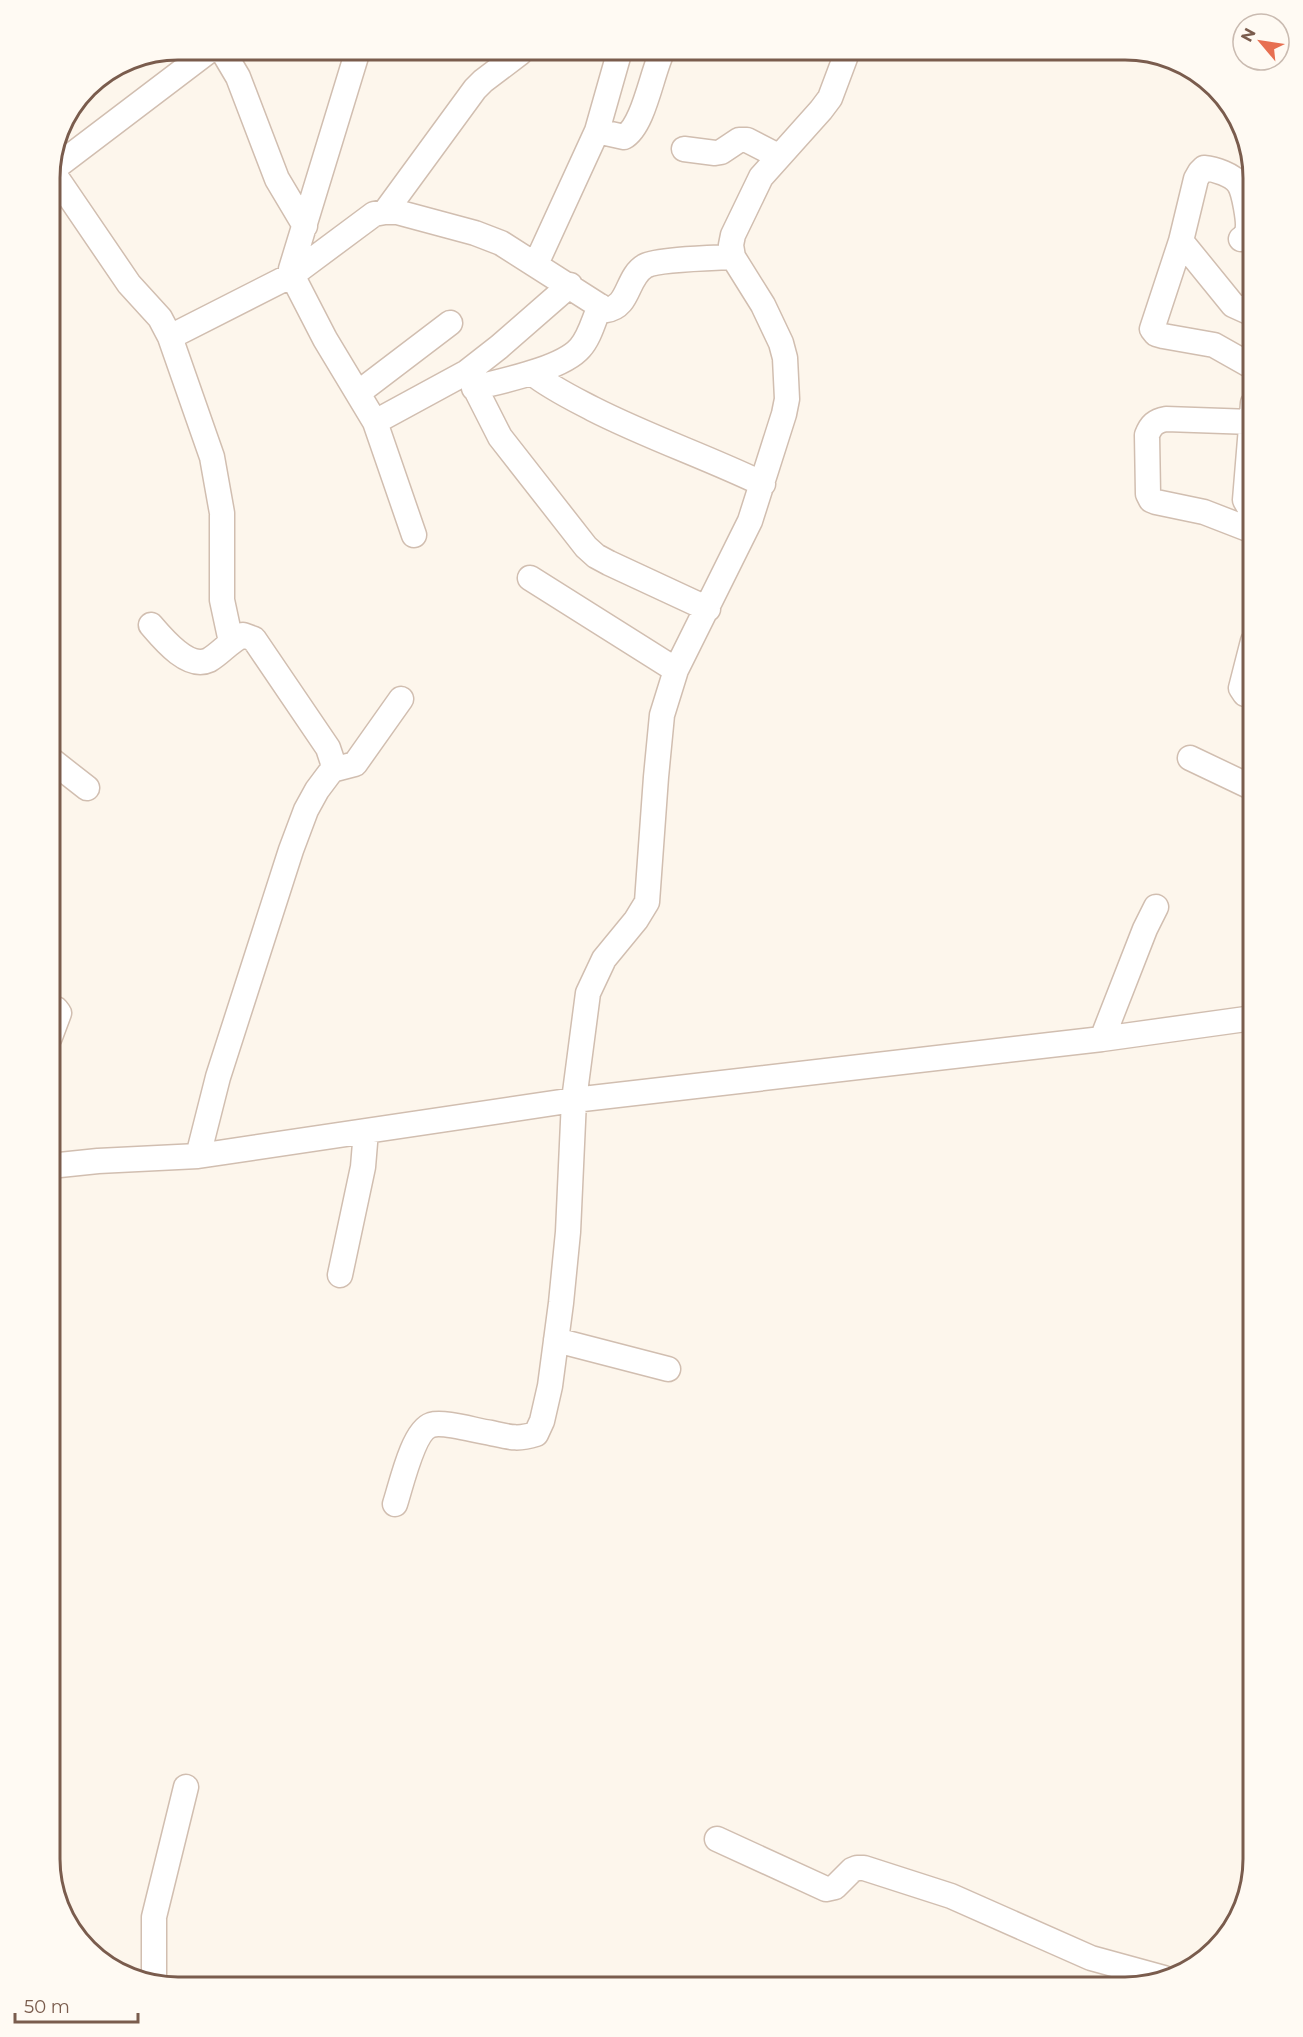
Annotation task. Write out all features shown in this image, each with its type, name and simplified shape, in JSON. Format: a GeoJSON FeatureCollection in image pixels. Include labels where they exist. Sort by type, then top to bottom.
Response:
{"type":"FeatureCollection","features":[{"type":"Feature","properties":{"kind":"street"},"geometry":{"type":"LineString","coordinates":[[61,161],[197,60]]}},
{"type":"Feature","properties":{"kind":"street"},"geometry":{"type":"LineString","coordinates":[[228,60],[237,77],[277,179],[305,226]]}},
{"type":"Feature","properties":{"kind":"street"},"geometry":{"type":"LineString","coordinates":[[355,60],[305,226],[292,259],[292,275],[325,339],[375,422],[414,535]]}},
{"type":"Feature","properties":{"kind":"street"},"geometry":{"type":"LineString","coordinates":[[385,212],[475,89],[511,60]]}},
{"type":"Feature","properties":{"kind":"street"},"geometry":{"type":"LineString","coordinates":[[536,264],[597,131],[617,60]]}},
{"type":"Feature","properties":{"kind":"street"},"geometry":{"type":"LineString","coordinates":[[597,131],[624,138],[630,134],[659,60]]}},
{"type":"Feature","properties":{"kind":"street"},"geometry":{"type":"LineString","coordinates":[[395,1504],[413,1449],[422,1433],[430,1425],[444,1425],[521,1439],[536,1434],[542,1421],[556,1340],[568,1232],[574,1100],[588,993],[603,959],[636,920],[647,902],[662,715],[676,670],[750,521],[784,414],[785,358],[781,343],[763,305],[734,257],[731,245],[733,235],[761,177],[830,98],[845,60]]}},
{"type":"Feature","properties":{"kind":"street"},"geometry":{"type":"LineString","coordinates":[[684,149],[715,153],[721,152],[739,140],[747,140],[778,156]]}},
{"type":"Feature","properties":{"kind":"street"},"geometry":{"type":"LineString","coordinates":[[1243,200],[1239,184],[1234,178],[1211,169],[1204,168],[1200,172],[1196,179],[1181,241],[1152,329],[1156,334],[1163,336],[1214,345],[1243,361]]}},
{"type":"Feature","properties":{"kind":"street"},"geometry":{"type":"LineString","coordinates":[[60,182],[129,284],[160,318],[170,337],[212,458],[222,513],[222,600],[231,642]]}},
{"type":"Feature","properties":{"kind":"street"},"geometry":{"type":"LineString","coordinates":[[170,337],[292,275],[374,214],[385,212],[397,212],[475,233],[501,243],[606,310],[613,309],[622,303],[636,274],[647,265],[734,257]]}},
{"type":"Feature","properties":{"kind":"street"},"geometry":{"type":"LineString","coordinates":[[1181,241],[1233,304],[1243,309]]}},
{"type":"Feature","properties":{"kind":"street"},"geometry":{"type":"LineString","coordinates":[[470,380],[499,347],[570,285]]}},
{"type":"Feature","properties":{"kind":"street"},"geometry":{"type":"LineString","coordinates":[[375,422],[470,380],[532,374],[579,350],[586,340],[600,306]]}},
{"type":"Feature","properties":{"kind":"street"},"geometry":{"type":"LineString","coordinates":[[358,393],[450,323]]}},
{"type":"Feature","properties":{"kind":"street"},"geometry":{"type":"LineString","coordinates":[[532,374],[553,388],[630,428],[715,461],[763,484]]}},
{"type":"Feature","properties":{"kind":"street"},"geometry":{"type":"LineString","coordinates":[[470,380],[500,437],[586,547],[609,563],[708,609]]}},
{"type":"Feature","properties":{"kind":"street"},"geometry":{"type":"LineString","coordinates":[[1243,414],[1166,418],[1156,421],[1147,435],[1148,494],[1151,500],[1204,512],[1243,527]]}},
{"type":"Feature","properties":{"kind":"street"},"geometry":{"type":"LineString","coordinates":[[530,578],[676,670]]}},
{"type":"Feature","properties":{"kind":"street"},"geometry":{"type":"LineString","coordinates":[[151,625],[177,653],[196,661],[208,660],[243,635],[254,639],[328,747],[333,763],[332,770],[306,810],[291,850],[218,1077],[198,1156]]}},
{"type":"Feature","properties":{"kind":"street"},"geometry":{"type":"LineString","coordinates":[[332,770],[355,764],[401,699]]}},
{"type":"Feature","properties":{"kind":"street"},"geometry":{"type":"LineString","coordinates":[[1190,758],[1243,783]]}},
{"type":"Feature","properties":{"kind":"street"},"geometry":{"type":"LineString","coordinates":[[60,767],[87,788]]}},
{"type":"Feature","properties":{"kind":"street"},"geometry":{"type":"LineString","coordinates":[[1102,1040],[1145,929],[1156,907]]}},
{"type":"Feature","properties":{"kind":"street"},"geometry":{"type":"LineString","coordinates":[[60,1165],[198,1156],[574,1100],[1102,1040],[1243,1020]]}},
{"type":"Feature","properties":{"kind":"street"},"geometry":{"type":"LineString","coordinates":[[340,1275],[363,1167],[366,1131]]}},
{"type":"Feature","properties":{"kind":"street"},"geometry":{"type":"LineString","coordinates":[[556,1340],[668,1369]]}},
{"type":"Feature","properties":{"kind":"street"},"geometry":{"type":"LineString","coordinates":[[154,1975],[154,1917],[186,1787]]}},
{"type":"Feature","properties":{"kind":"street"},"geometry":{"type":"LineString","coordinates":[[717,1839],[826,1888],[835,1887],[857,1868],[879,1873],[951,1896],[1091,1958],[1150,1974]]}}]}
